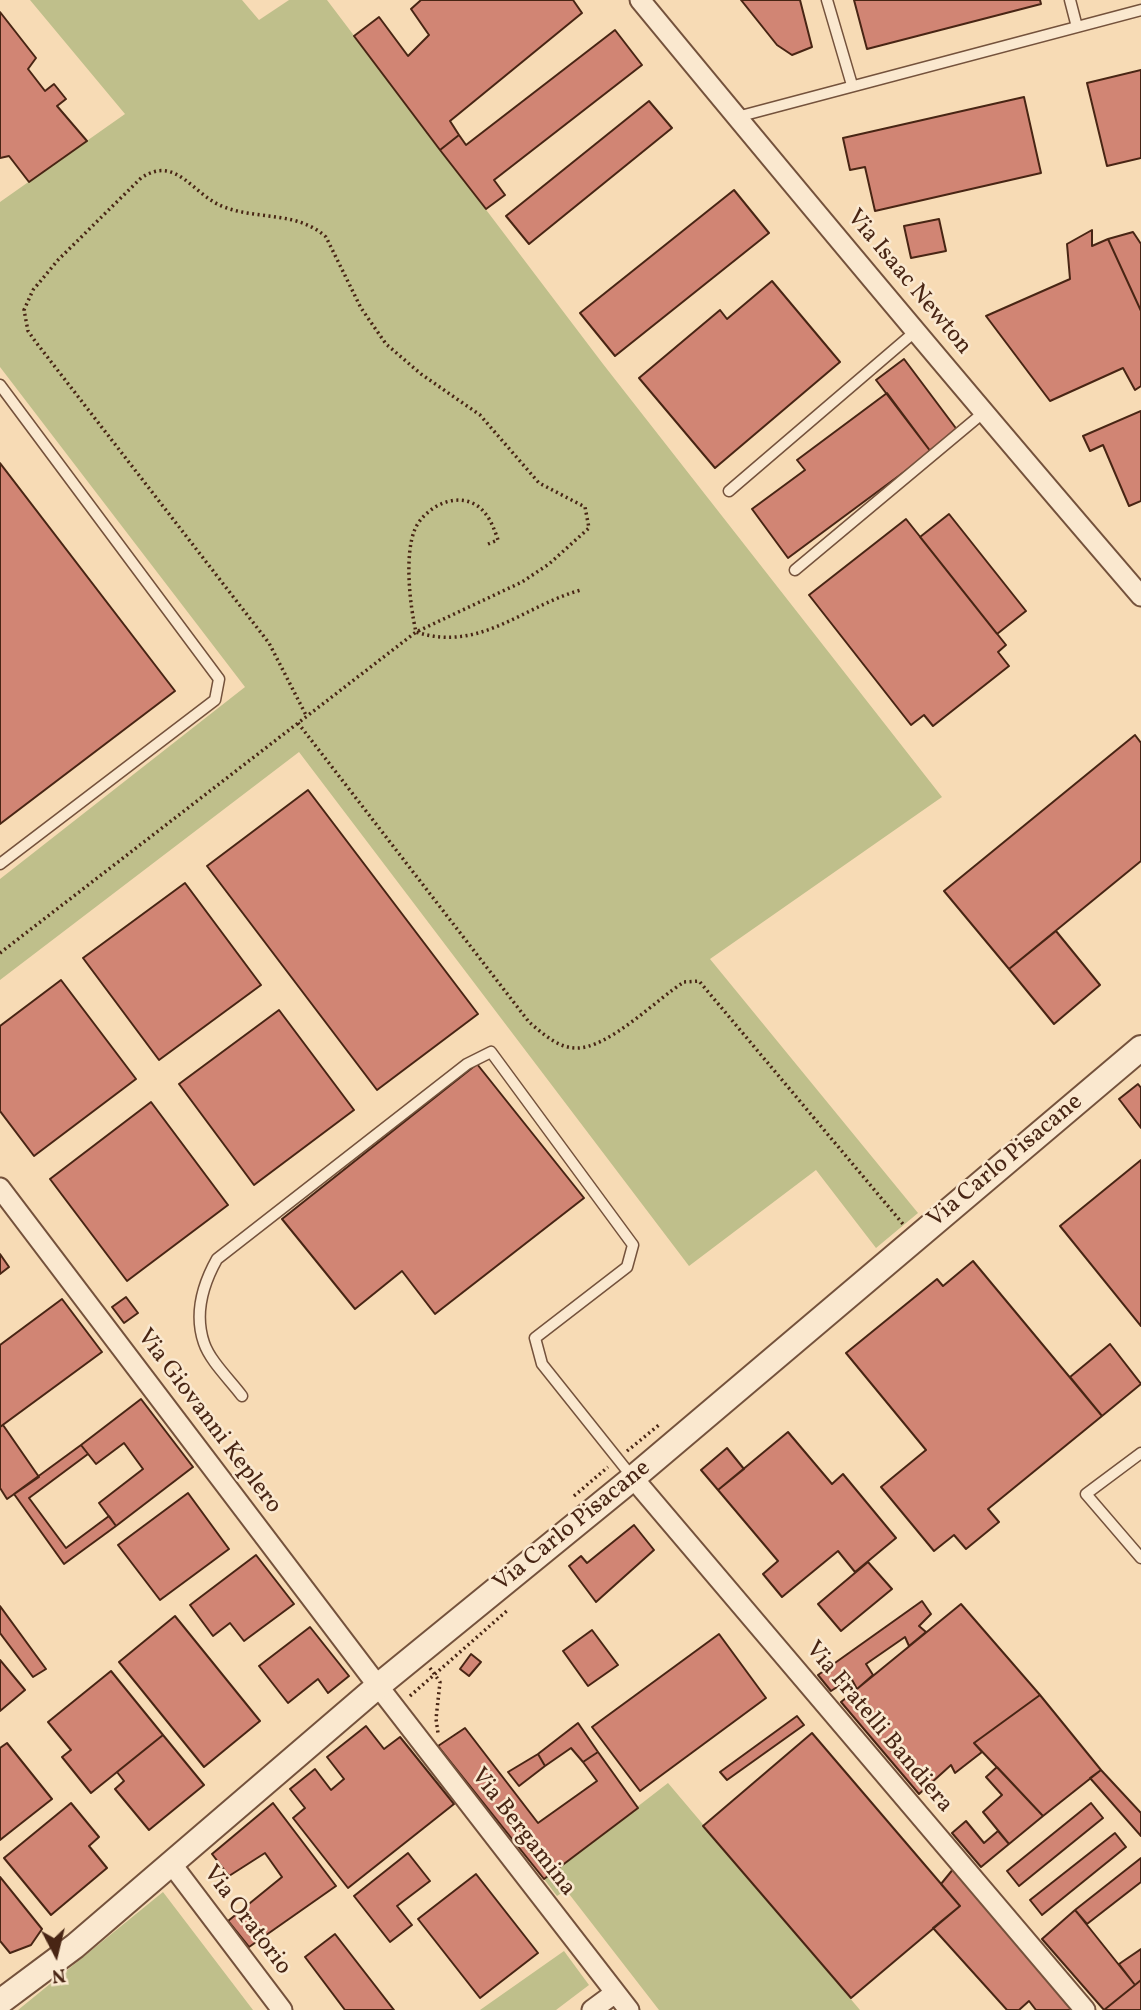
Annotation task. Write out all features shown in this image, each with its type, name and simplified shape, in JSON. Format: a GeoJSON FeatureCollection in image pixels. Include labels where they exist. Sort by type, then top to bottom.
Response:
{"type":"FeatureCollection","features":[{"type":"Feature","properties":{"kind":"street","name":"Via Isaac Newton"},"geometry":{"type":"LineString","coordinates":[[640,0],[917,330],[983,413],[1141,596]]}},
{"type":"Feature","properties":{"kind":"street","name":"Via Carlo Pisacane"},"geometry":{"type":"LineString","coordinates":[[0,2002],[75,1946],[378,1686],[633,1478],[1141,1048]]}},
{"type":"Feature","properties":{"kind":"street","name":"Via Giovanni Keplero"},"geometry":{"type":"LineString","coordinates":[[0,1188],[378,1686]]}},
{"type":"Feature","properties":{"kind":"street","name":"Via Fratelli Bandiera"},"geometry":{"type":"LineString","coordinates":[[633,1478],[1086,2010]]}},
{"type":"Feature","properties":{"kind":"street","name":"Via Bergamina"},"geometry":{"type":"LineString","coordinates":[[378,1686],[629,2010]]}},
{"type":"Feature","properties":{"kind":"street","name":"Via Oratorio"},"geometry":{"type":"LineString","coordinates":[[170,1862],[282,2010]]}},
{"type":"Feature","properties":{"kind":"street"},"geometry":{"type":"LineString","coordinates":[[592,2010],[615,1993]]}},
{"type":"Feature","properties":{"kind":"lane"},"geometry":{"type":"LineString","coordinates":[[827,0],[852,85]]}},
{"type":"Feature","properties":{"kind":"lane"},"geometry":{"type":"LineString","coordinates":[[1070,0],[1077,27]]}},
{"type":"Feature","properties":{"kind":"lane"},"geometry":{"type":"LineString","coordinates":[[737,117],[1141,10]]}},
{"type":"Feature","properties":{"kind":"lane"},"geometry":{"type":"LineString","coordinates":[[729,491],[917,330]]}},
{"type":"Feature","properties":{"kind":"lane"},"geometry":{"type":"LineString","coordinates":[[0,385],[219,679],[215,700],[0,864]]}},
{"type":"Feature","properties":{"kind":"lane"},"geometry":{"type":"LineString","coordinates":[[795,570],[983,413]]}},
{"type":"Feature","properties":{"kind":"lane"},"geometry":{"type":"LineString","coordinates":[[242,1396],[204,1344],[200,1304],[206,1279],[217,1259],[467,1064],[491,1052],[633,1245],[627,1267],[535,1338],[542,1364],[633,1478]]}},
{"type":"Feature","properties":{"kind":"lane"},"geometry":{"type":"LineString","coordinates":[[1141,1453],[1086,1494],[1141,1558]]}},
{"type":"Feature","properties":{"kind":"path"},"geometry":{"type":"LineString","coordinates":[[0,953],[307,717],[416,632],[522,582],[549,564],[589,527],[584,507],[539,483],[480,415],[421,374],[386,344],[361,308],[326,237],[318,230],[294,220],[222,206],[172,170],[158,169],[149,173],[45,274],[24,310],[28,331],[269,643],[307,717]]}},
{"type":"Feature","properties":{"kind":"path"},"geometry":{"type":"LineString","coordinates":[[416,632],[410,599],[412,541],[414,530],[428,511],[438,505],[460,500],[478,507],[493,525],[498,540],[488,544]]}},
{"type":"Feature","properties":{"kind":"path"},"geometry":{"type":"LineString","coordinates":[[416,632],[436,638],[460,639],[581,590]]}},
{"type":"Feature","properties":{"kind":"path"},"geometry":{"type":"LineString","coordinates":[[298,723],[529,1022],[566,1046],[586,1047],[606,1038],[684,982],[699,981],[914,1240]]}},
{"type":"Feature","properties":{"kind":"green space"},"geometry":{"type":"Polygon","coordinates":[[[30,0],[242,0],[259,20],[289,0],[327,0],[603,364],[942,797],[710,959],[918,1213],[876,1248],[816,1170],[689,1266],[299,752],[0,980],[0,879],[245,687],[0,367],[0,202],[125,114],[30,0]]]}},
{"type":"Feature","properties":{"kind":"green space"},"geometry":{"type":"Polygon","coordinates":[[[668,1783],[860,2010],[659,2010],[566,1890],[557,1896],[544,1879],[668,1783]]]}},
{"type":"Feature","properties":{"kind":"green space"},"geometry":{"type":"Polygon","coordinates":[[[163,1892],[253,2010],[18,2010],[163,1892]]]}},
{"type":"Feature","properties":{"kind":"green space"},"geometry":{"type":"Polygon","coordinates":[[[564,1951],[589,1985],[556,2010],[480,2010],[564,1951]]]}},
{"type":"Feature","properties":{"kind":"building"},"geometry":{"type":"Polygon","coordinates":[[[421,0],[573,0],[582,13],[450,121],[459,135],[440,150],[354,36],[379,17],[408,56],[429,35],[411,9],[421,0]]]}},
{"type":"Feature","properties":{"kind":"building"},"geometry":{"type":"Polygon","coordinates":[[[741,0],[800,0],[812,47],[792,55],[777,45],[741,0]]]}},
{"type":"Feature","properties":{"kind":"building"},"geometry":{"type":"Polygon","coordinates":[[[854,0],[1040,0],[1041,4],[867,49],[854,0]]]}},
{"type":"Feature","properties":{"kind":"building"},"geometry":{"type":"Polygon","coordinates":[[[0,12],[36,58],[28,69],[45,91],[54,84],[66,99],[57,106],[87,141],[29,182],[9,156],[0,158],[0,12]]]}},
{"type":"Feature","properties":{"kind":"building"},"geometry":{"type":"Polygon","coordinates":[[[615,30],[642,65],[494,180],[505,195],[486,209],[440,150],[459,135],[466,145],[615,30]]]}},
{"type":"Feature","properties":{"kind":"building"},"geometry":{"type":"Polygon","coordinates":[[[1141,70],[1141,158],[1107,166],[1087,83],[1141,70]]]}},
{"type":"Feature","properties":{"kind":"building"},"geometry":{"type":"Polygon","coordinates":[[[1024,97],[1041,173],[875,211],[865,167],[850,170],[843,138],[1024,97]]]}},
{"type":"Feature","properties":{"kind":"building"},"geometry":{"type":"Polygon","coordinates":[[[649,101],[672,128],[529,244],[506,216],[649,101]]]}},
{"type":"Feature","properties":{"kind":"building"},"geometry":{"type":"Polygon","coordinates":[[[734,190],[769,233],[615,356],[580,313],[734,190]]]}},
{"type":"Feature","properties":{"kind":"building"},"geometry":{"type":"Polygon","coordinates":[[[939,219],[946,251],[911,258],[904,226],[939,219]]]}},
{"type":"Feature","properties":{"kind":"building"},"geometry":{"type":"Polygon","coordinates":[[[1092,230],[1092,246],[1108,239],[1141,311],[1141,386],[1135,390],[1123,368],[1050,401],[986,316],[1070,279],[1067,244],[1092,230]]]}},
{"type":"Feature","properties":{"kind":"building"},"geometry":{"type":"Polygon","coordinates":[[[1133,232],[1141,244],[1141,311],[1108,239],[1133,232]]]}},
{"type":"Feature","properties":{"kind":"building"},"geometry":{"type":"Polygon","coordinates":[[[772,281],[840,362],[715,468],[639,378],[720,310],[727,319],[772,281]]]}},
{"type":"Feature","properties":{"kind":"building"},"geometry":{"type":"Polygon","coordinates":[[[904,359],[958,431],[931,452],[876,380],[904,359]]]}},
{"type":"Feature","properties":{"kind":"building"},"geometry":{"type":"Polygon","coordinates":[[[887,393],[931,452],[788,558],[752,509],[805,470],[797,460],[887,393]]]}},
{"type":"Feature","properties":{"kind":"building"},"geometry":{"type":"Polygon","coordinates":[[[1141,411],[1141,501],[1129,506],[1103,445],[1090,451],[1083,436],[1141,411]]]}},
{"type":"Feature","properties":{"kind":"building"},"geometry":{"type":"Polygon","coordinates":[[[0,463],[175,691],[0,824],[0,463]]]}},
{"type":"Feature","properties":{"kind":"building"},"geometry":{"type":"Polygon","coordinates":[[[949,514],[1026,611],[997,634],[920,537],[949,514]]]}},
{"type":"Feature","properties":{"kind":"building"},"geometry":{"type":"Polygon","coordinates":[[[906,519],[1006,645],[998,652],[1009,666],[933,726],[924,715],[911,725],[809,595],[906,519]]]}},
{"type":"Feature","properties":{"kind":"building"},"geometry":{"type":"Polygon","coordinates":[[[1135,735],[1141,743],[1141,861],[1009,969],[944,891],[1135,735]]]}},
{"type":"Feature","properties":{"kind":"building"},"geometry":{"type":"Polygon","coordinates":[[[308,790],[478,1014],[377,1090],[207,866],[308,790]]]}},
{"type":"Feature","properties":{"kind":"building"},"geometry":{"type":"Polygon","coordinates":[[[185,883],[261,985],[159,1060],[83,958],[185,883]]]}},
{"type":"Feature","properties":{"kind":"building"},"geometry":{"type":"Polygon","coordinates":[[[1056,931],[1100,985],[1054,1024],[1009,969],[1056,931]]]}},
{"type":"Feature","properties":{"kind":"building"},"geometry":{"type":"Polygon","coordinates":[[[61,980],[136,1079],[34,1156],[0,1111],[0,1026],[61,980]]]}},
{"type":"Feature","properties":{"kind":"building"},"geometry":{"type":"Polygon","coordinates":[[[279,1010],[354,1110],[254,1185],[179,1084],[279,1010]]]}},
{"type":"Feature","properties":{"kind":"building"},"geometry":{"type":"Polygon","coordinates":[[[477,1064],[584,1198],[435,1314],[402,1271],[355,1309],[282,1219],[477,1064]]]}},
{"type":"Feature","properties":{"kind":"building"},"geometry":{"type":"Polygon","coordinates":[[[1138,1084],[1141,1088],[1141,1128],[1119,1099],[1138,1084]]]}},
{"type":"Feature","properties":{"kind":"building"},"geometry":{"type":"Polygon","coordinates":[[[151,1102],[228,1205],[127,1281],[50,1179],[151,1102]]]}},
{"type":"Feature","properties":{"kind":"building"},"geometry":{"type":"Polygon","coordinates":[[[1141,1160],[1141,1326],[1060,1226],[1141,1160]]]}},
{"type":"Feature","properties":{"kind":"building"},"geometry":{"type":"Polygon","coordinates":[[[0,1254],[9,1267],[0,1274],[0,1254]]]}},
{"type":"Feature","properties":{"kind":"building"},"geometry":{"type":"Polygon","coordinates":[[[973,1261],[1102,1416],[988,1509],[999,1522],[966,1549],[954,1535],[934,1551],[881,1487],[926,1450],[846,1353],[937,1279],[943,1286],[973,1261]]]}},
{"type":"Feature","properties":{"kind":"building"},"geometry":{"type":"Polygon","coordinates":[[[126,1297],[138,1313],[124,1323],[112,1307],[126,1297]]]}},
{"type":"Feature","properties":{"kind":"building"},"geometry":{"type":"Polygon","coordinates":[[[62,1299],[102,1352],[0,1427],[0,1345],[62,1299]]]}},
{"type":"Feature","properties":{"kind":"building"},"geometry":{"type":"Polygon","coordinates":[[[1110,1344],[1141,1384],[1102,1416],[1070,1377],[1110,1344]]]}},
{"type":"Feature","properties":{"kind":"building"},"geometry":{"type":"Polygon","coordinates":[[[141,1399],[193,1467],[116,1526],[99,1503],[143,1469],[124,1443],[96,1464],[81,1445],[141,1399]]]}},
{"type":"Feature","properties":{"kind":"building"},"geometry":{"type":"Polygon","coordinates":[[[3,1425],[39,1477],[7,1499],[0,1488],[0,1427],[3,1425]]]}},
{"type":"Feature","properties":{"kind":"building"},"geometry":{"type":"Polygon","coordinates":[[[788,1432],[832,1484],[843,1474],[896,1538],[855,1572],[838,1551],[782,1597],[763,1574],[778,1561],[718,1490],[788,1432]]]}},
{"type":"Feature","properties":{"kind":"building"},"geometry":{"type":"Polygon","coordinates":[[[81,1445],[88,1454],[29,1498],[66,1548],[109,1516],[116,1526],[64,1564],[14,1494],[81,1445]]]}},
{"type":"Feature","properties":{"kind":"building"},"geometry":{"type":"Polygon","coordinates":[[[727,1448],[744,1469],[718,1490],[701,1470],[727,1448]]]}},
{"type":"Feature","properties":{"kind":"building"},"geometry":{"type":"Polygon","coordinates":[[[188,1493],[229,1549],[160,1600],[118,1545],[188,1493]]]}},
{"type":"Feature","properties":{"kind":"building"},"geometry":{"type":"Polygon","coordinates":[[[634,1525],[654,1550],[596,1602],[569,1566],[581,1556],[587,1563],[634,1525]]]}},
{"type":"Feature","properties":{"kind":"building"},"geometry":{"type":"Polygon","coordinates":[[[256,1555],[294,1604],[244,1641],[230,1623],[213,1636],[190,1605],[256,1555]]]}},
{"type":"Feature","properties":{"kind":"building"},"geometry":{"type":"Polygon","coordinates":[[[868,1562],[892,1589],[841,1631],[818,1604],[868,1562]]]}},
{"type":"Feature","properties":{"kind":"building"},"geometry":{"type":"Polygon","coordinates":[[[922,1601],[931,1614],[919,1626],[926,1632],[909,1646],[905,1637],[866,1664],[873,1675],[857,1689],[851,1678],[831,1691],[818,1675],[922,1601]]]}},
{"type":"Feature","properties":{"kind":"building"},"geometry":{"type":"Polygon","coordinates":[[[961,1604],[1040,1695],[974,1743],[982,1752],[955,1773],[951,1765],[919,1794],[841,1702],[961,1604]]]}},
{"type":"Feature","properties":{"kind":"building"},"geometry":{"type":"Polygon","coordinates":[[[0,1606],[46,1669],[33,1677],[0,1633],[0,1606]]]}},
{"type":"Feature","properties":{"kind":"building"},"geometry":{"type":"Polygon","coordinates":[[[175,1616],[260,1721],[204,1767],[119,1662],[175,1616]]]}},
{"type":"Feature","properties":{"kind":"building"},"geometry":{"type":"Polygon","coordinates":[[[310,1627],[349,1676],[328,1693],[318,1679],[288,1703],[259,1666],[310,1627]]]}},
{"type":"Feature","properties":{"kind":"building"},"geometry":{"type":"Polygon","coordinates":[[[592,1630],[618,1665],[588,1686],[563,1651],[592,1630]]]}},
{"type":"Feature","properties":{"kind":"building"},"geometry":{"type":"Polygon","coordinates":[[[719,1634],[766,1698],[640,1791],[592,1727],[719,1634]]]}},
{"type":"Feature","properties":{"kind":"building"},"geometry":{"type":"Polygon","coordinates":[[[471,1654],[481,1662],[469,1676],[460,1669],[471,1654]]]}},
{"type":"Feature","properties":{"kind":"building"},"geometry":{"type":"Polygon","coordinates":[[[0,1660],[25,1690],[0,1711],[0,1660]]]}},
{"type":"Feature","properties":{"kind":"building"},"geometry":{"type":"Polygon","coordinates":[[[111,1671],[163,1735],[91,1793],[62,1757],[71,1750],[48,1722],[111,1671]]]}},
{"type":"Feature","properties":{"kind":"building"},"geometry":{"type":"Polygon","coordinates":[[[1040,1695],[1101,1770],[1043,1816],[974,1743],[1040,1695]]]}},
{"type":"Feature","properties":{"kind":"building"},"geometry":{"type":"Polygon","coordinates":[[[797,1716],[804,1725],[727,1780],[720,1772],[797,1716]]]}},
{"type":"Feature","properties":{"kind":"building"},"geometry":{"type":"Polygon","coordinates":[[[578,1723],[598,1752],[583,1762],[571,1748],[545,1766],[538,1754],[578,1723]]]}},
{"type":"Feature","properties":{"kind":"building"},"geometry":{"type":"Polygon","coordinates":[[[366,1726],[384,1749],[400,1737],[454,1804],[348,1888],[293,1818],[305,1808],[290,1789],[315,1769],[331,1790],[344,1779],[327,1757],[366,1726]]]}},
{"type":"Feature","properties":{"kind":"building"},"geometry":{"type":"Polygon","coordinates":[[[465,1728],[538,1823],[597,1781],[583,1762],[598,1752],[638,1808],[544,1879],[438,1746],[465,1728]]]}},
{"type":"Feature","properties":{"kind":"building"},"geometry":{"type":"Polygon","coordinates":[[[812,1733],[960,1906],[851,1998],[703,1826],[812,1733]]]}},
{"type":"Feature","properties":{"kind":"building"},"geometry":{"type":"Polygon","coordinates":[[[163,1735],[204,1785],[149,1830],[115,1789],[124,1781],[117,1772],[163,1735]]]}},
{"type":"Feature","properties":{"kind":"building"},"geometry":{"type":"Polygon","coordinates":[[[7,1743],[52,1799],[0,1840],[0,1748],[7,1743]]]}},
{"type":"Feature","properties":{"kind":"building"},"geometry":{"type":"Polygon","coordinates":[[[538,1754],[545,1766],[519,1786],[508,1772],[538,1754]]]}},
{"type":"Feature","properties":{"kind":"building"},"geometry":{"type":"Polygon","coordinates":[[[997,1767],[1043,1816],[1009,1844],[983,1812],[1002,1795],[986,1777],[997,1767]]]}},
{"type":"Feature","properties":{"kind":"building"},"geometry":{"type":"Polygon","coordinates":[[[1101,1770],[1141,1813],[1141,1836],[1090,1778],[1101,1770]]]}},
{"type":"Feature","properties":{"kind":"building"},"geometry":{"type":"Polygon","coordinates":[[[71,1803],[99,1837],[89,1846],[107,1868],[51,1915],[4,1858],[71,1803]]]}},
{"type":"Feature","properties":{"kind":"building"},"geometry":{"type":"Polygon","coordinates":[[[273,1803],[336,1886],[249,1947],[228,1921],[282,1877],[265,1853],[229,1876],[212,1854],[273,1803]]]}},
{"type":"Feature","properties":{"kind":"building"},"geometry":{"type":"Polygon","coordinates":[[[1091,1803],[1103,1818],[1019,1886],[1007,1871],[1091,1803]]]}},
{"type":"Feature","properties":{"kind":"building"},"geometry":{"type":"Polygon","coordinates":[[[966,1821],[984,1843],[998,1831],[1009,1844],[981,1867],[952,1833],[966,1821]]]}},
{"type":"Feature","properties":{"kind":"building"},"geometry":{"type":"Polygon","coordinates":[[[1115,1833],[1126,1847],[1042,1915],[1030,1900],[1115,1833]]]}},
{"type":"Feature","properties":{"kind":"building"},"geometry":{"type":"Polygon","coordinates":[[[408,1853],[430,1881],[397,1906],[412,1925],[390,1942],[354,1896],[408,1853]]]}},
{"type":"Feature","properties":{"kind":"building"},"geometry":{"type":"Polygon","coordinates":[[[1141,1858],[1141,1882],[1087,1924],[1075,1910],[1141,1858]]]}},
{"type":"Feature","properties":{"kind":"building"},"geometry":{"type":"Polygon","coordinates":[[[954,1868],[1074,2010],[1036,2010],[1029,2001],[1019,2010],[1007,2010],[933,1928],[960,1906],[941,1884],[954,1868]]]}},
{"type":"Feature","properties":{"kind":"building"},"geometry":{"type":"Polygon","coordinates":[[[476,1874],[538,1953],[480,1998],[418,1919],[476,1874]]]}},
{"type":"Feature","properties":{"kind":"building"},"geometry":{"type":"Polygon","coordinates":[[[0,1877],[42,1929],[31,1945],[10,1953],[0,1941],[0,1877]]]}},
{"type":"Feature","properties":{"kind":"building"},"geometry":{"type":"Polygon","coordinates":[[[1075,1910],[1135,1985],[1104,2010],[1042,1939],[1075,1910]]]}},
{"type":"Feature","properties":{"kind":"building"},"geometry":{"type":"Polygon","coordinates":[[[335,1934],[394,2010],[345,2010],[305,1957],[335,1934]]]}},
{"type":"Feature","properties":{"kind":"building"},"geometry":{"type":"Polygon","coordinates":[[[1141,1949],[1141,1980],[1135,1985],[1119,1964],[1141,1949]]]}},
{"type":"Feature","properties":{"kind":"building"},"geometry":{"type":"Polygon","coordinates":[[[1141,1980],[1141,2010],[1104,2010],[1135,1985],[1141,1980]]]}}]}
